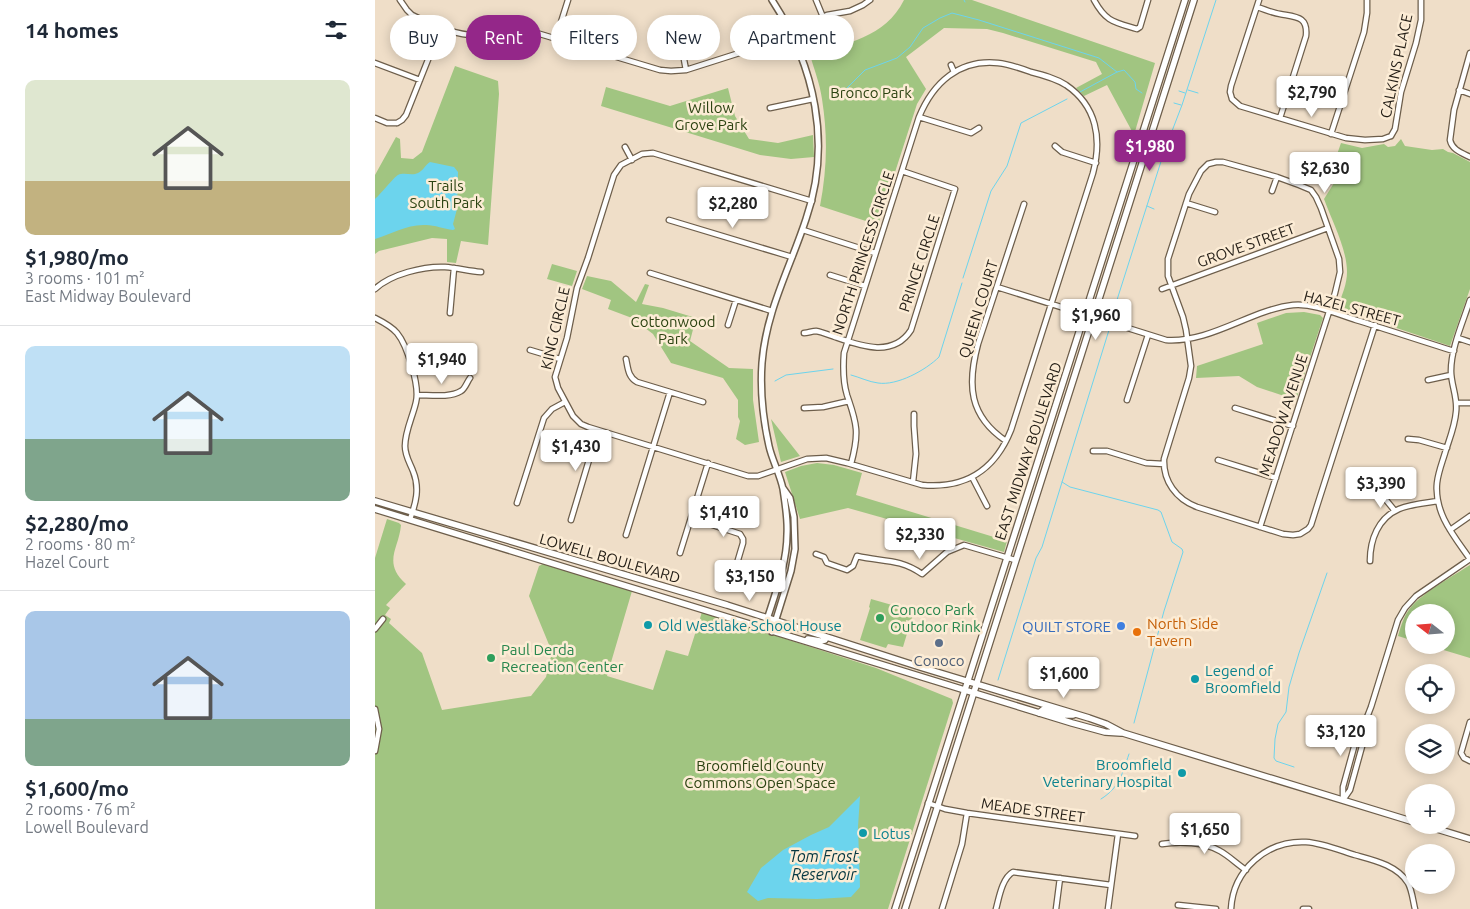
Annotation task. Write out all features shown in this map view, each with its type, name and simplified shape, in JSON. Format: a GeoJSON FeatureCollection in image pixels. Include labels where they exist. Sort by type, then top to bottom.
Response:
{"type":"FeatureCollection","features":[{"type":"Feature","properties":{"kind":"main road","name":"EAST MIDWAY BOULEVARD"},"geometry":{"type":"LineString","coordinates":[[895,909],[1185,0]]}},
{"type":"Feature","properties":{"kind":"main road","name":"EAST MIDWAY BOULEVARD"},"geometry":{"type":"LineString","coordinates":[[905,909],[1194,0]]}},
{"type":"Feature","properties":{"kind":"main road","name":"LOWELL BOULEVARD"},"geometry":{"type":"LineString","coordinates":[[375,501],[727,605],[1077,714],[1106,724],[1123,733],[1405,819]]}},
{"type":"Feature","properties":{"kind":"main road","name":"LOWELL BOULEVARD"},"geometry":{"type":"LineString","coordinates":[[375,509],[1039,713],[1105,732],[1123,733]]}},
{"type":"Feature","properties":{"kind":"main road"},"geometry":{"type":"LineString","coordinates":[[538,559],[540,554],[543,554],[564,560],[576,561]]}},
{"type":"Feature","properties":{"kind":"main road"},"geometry":{"type":"LineString","coordinates":[[792,638],[820,641],[825,640],[826,637]]}},
{"type":"Feature","properties":{"kind":"main road"},"geometry":{"type":"LineString","coordinates":[[1039,713],[1044,709],[1064,715],[1077,714]]}},
{"type":"Feature","properties":{"kind":"main road"},"geometry":{"type":"LineString","coordinates":[[1454,834],[1470,839]]}},
{"type":"Feature","properties":{"kind":"street"},"geometry":{"type":"LineString","coordinates":[[400,0],[412,15]]}},
{"type":"Feature","properties":{"kind":"street"},"geometry":{"type":"LineString","coordinates":[[563,15],[568,0]]}},
{"type":"Feature","properties":{"kind":"street"},"geometry":{"type":"LineString","coordinates":[[772,0],[781,15]]}},
{"type":"Feature","properties":{"kind":"street"},"geometry":{"type":"LineString","coordinates":[[816,0],[823,15]]}},
{"type":"Feature","properties":{"kind":"street"},"geometry":{"type":"LineString","coordinates":[[827,15],[850,11],[870,0]]}},
{"type":"Feature","properties":{"kind":"street"},"geometry":{"type":"LineString","coordinates":[[1094,0],[1101,12],[1109,20],[1137,29],[1140,27],[1149,0]]}},
{"type":"Feature","properties":{"kind":"street"},"geometry":{"type":"LineString","coordinates":[[1259,0],[1231,86],[1232,99],[1240,106],[1331,134],[1364,32],[1367,0]]}},
{"type":"Feature","properties":{"kind":"street","name":"CALKINS PLACE"},"geometry":{"type":"LineString","coordinates":[[1331,134],[1361,140],[1393,138],[1401,92],[1417,43],[1421,20],[1421,0]]}},
{"type":"Feature","properties":{"kind":"street"},"geometry":{"type":"LineString","coordinates":[[1257,7],[1300,18],[1306,28],[1306,36],[1280,118]]}},
{"type":"Feature","properties":{"kind":"street"},"geometry":{"type":"LineString","coordinates":[[1304,22],[1309,18]]}},
{"type":"Feature","properties":{"kind":"street"},"geometry":{"type":"LineString","coordinates":[[456,33],[469,35],[486,34],[505,28],[520,28],[551,37]]}},
{"type":"Feature","properties":{"kind":"street"},"geometry":{"type":"LineString","coordinates":[[1470,53],[1454,110],[1450,134],[1451,144],[1457,150],[1470,157]]}},
{"type":"Feature","properties":{"kind":"street"},"geometry":{"type":"LineString","coordinates":[[628,60],[660,70],[671,71],[686,70],[730,56]]}},
{"type":"Feature","properties":{"kind":"street"},"geometry":{"type":"LineString","coordinates":[[375,118],[387,123],[397,123],[402,120],[406,115],[427,60]]}},
{"type":"Feature","properties":{"kind":"street"},"geometry":{"type":"LineString","coordinates":[[684,60],[686,70]]}},
{"type":"Feature","properties":{"kind":"street"},"geometry":{"type":"LineString","coordinates":[[772,632],[791,570],[795,549],[795,517],[790,498],[783,488],[769,447],[761,383],[765,342],[772,311],[803,230],[812,201],[817,175],[819,159],[817,126],[813,99],[803,60]]}},
{"type":"Feature","properties":{"kind":"street"},"geometry":{"type":"LineString","coordinates":[[375,63],[419,80]]}},
{"type":"Feature","properties":{"kind":"street","name":"KING CIRCLE"},"geometry":{"type":"LineString","coordinates":[[812,201],[659,154],[646,153],[618,168],[614,175],[577,288],[567,338],[555,381],[577,421],[588,427],[754,476],[811,459],[826,458],[922,485],[941,486],[961,482],[972,477],[993,461],[1006,441],[1051,304],[1096,163],[1097,138],[1092,118],[1075,92],[1051,78],[997,63],[977,64],[955,72]]}},
{"type":"Feature","properties":{"kind":"street"},"geometry":{"type":"LineString","coordinates":[[951,65],[955,72]]}},
{"type":"Feature","properties":{"kind":"street","name":"NORTH PRINCESS CIRCLE"},"geometry":{"type":"LineString","coordinates":[[851,464],[856,431],[843,371],[848,341],[919,116],[931,93],[955,72]]}},
{"type":"Feature","properties":{"kind":"street"},"geometry":{"type":"LineString","coordinates":[[1459,90],[1470,94]]}},
{"type":"Feature","properties":{"kind":"street"},"geometry":{"type":"LineString","coordinates":[[770,108],[813,99]]}},
{"type":"Feature","properties":{"kind":"street"},"geometry":{"type":"LineString","coordinates":[[1226,102],[1232,99]]}},
{"type":"Feature","properties":{"kind":"street"},"geometry":{"type":"LineString","coordinates":[[919,116],[971,133],[979,128]]}},
{"type":"Feature","properties":{"kind":"street"},"geometry":{"type":"LineString","coordinates":[[397,123],[400,129]]}},
{"type":"Feature","properties":{"kind":"street"},"geometry":{"type":"LineString","coordinates":[[1055,146],[1062,152],[1096,163]]}},
{"type":"Feature","properties":{"kind":"street"},"geometry":{"type":"LineString","coordinates":[[625,147],[632,160]]}},
{"type":"Feature","properties":{"kind":"street","name":"MEADOW AVENUE"},"geometry":{"type":"LineString","coordinates":[[1186,203],[1201,171],[1212,163],[1223,162],[1299,185],[1311,190],[1316,197],[1339,259],[1340,272],[1329,311],[1260,527]]}},
{"type":"Feature","properties":{"kind":"street","name":"PRINCE CIRCLE"},"geometry":{"type":"LineString","coordinates":[[848,341],[869,347],[878,347],[895,344],[904,339],[911,330],[955,189],[902,171]]}},
{"type":"Feature","properties":{"kind":"street"},"geometry":{"type":"LineString","coordinates":[[1272,192],[1277,177]]}},
{"type":"Feature","properties":{"kind":"street"},"geometry":{"type":"LineString","coordinates":[[1215,212],[1186,203],[1168,259],[1168,276],[1183,317],[1191,372],[1164,464],[1168,481],[1174,492],[1191,505],[1283,534],[1293,535],[1306,531],[1313,521],[1375,326]]}},
{"type":"Feature","properties":{"kind":"street","name":"QUEEN COURT"},"geometry":{"type":"LineString","coordinates":[[1006,441],[994,432],[981,417],[975,405],[972,385],[974,359],[1024,204]]}},
{"type":"Feature","properties":{"kind":"street"},"geometry":{"type":"LineString","coordinates":[[669,220],[792,257]]}},
{"type":"Feature","properties":{"kind":"street","name":"GROVE STREET"},"geometry":{"type":"LineString","coordinates":[[1162,289],[1328,228]]}},
{"type":"Feature","properties":{"kind":"street"},"geometry":{"type":"LineString","coordinates":[[803,230],[875,254]]}},
{"type":"Feature","properties":{"kind":"street"},"geometry":{"type":"LineString","coordinates":[[375,289],[386,280],[401,274],[436,267],[481,272]]}},
{"type":"Feature","properties":{"kind":"street"},"geometry":{"type":"LineString","coordinates":[[450,313],[454,268]]}},
{"type":"Feature","properties":{"kind":"street"},"geometry":{"type":"LineString","coordinates":[[650,273],[772,311]]}},
{"type":"Feature","properties":{"kind":"street"},"geometry":{"type":"LineString","coordinates":[[830,275],[865,286]]}},
{"type":"Feature","properties":{"kind":"street","name":"HAZEL STREET"},"geometry":{"type":"LineString","coordinates":[[997,287],[1166,340],[1198,338],[1284,307],[1296,305],[1329,311],[1454,351]]}},
{"type":"Feature","properties":{"kind":"street"},"geometry":{"type":"LineString","coordinates":[[728,325],[736,300]]}},
{"type":"Feature","properties":{"kind":"street"},"geometry":{"type":"LineString","coordinates":[[1343,800],[1343,787],[1359,729],[1364,724],[1371,707],[1397,623],[1405,608],[1416,596],[1470,559],[1443,519],[1438,501],[1437,483],[1455,420],[1457,403],[1451,375],[1451,364],[1470,300]]}},
{"type":"Feature","properties":{"kind":"street"},"geometry":{"type":"LineString","coordinates":[[375,318],[392,327],[402,339],[409,356],[417,395],[406,435],[405,446],[407,458],[417,484],[416,502],[410,519]]}},
{"type":"Feature","properties":{"kind":"street"},"geometry":{"type":"LineString","coordinates":[[804,333],[815,331],[848,341]]}},
{"type":"Feature","properties":{"kind":"street"},"geometry":{"type":"LineString","coordinates":[[1127,400],[1148,335]]}},
{"type":"Feature","properties":{"kind":"street"},"geometry":{"type":"LineString","coordinates":[[1458,338],[1470,342]]}},
{"type":"Feature","properties":{"kind":"street"},"geometry":{"type":"LineString","coordinates":[[529,350],[560,359]]}},
{"type":"Feature","properties":{"kind":"street"},"geometry":{"type":"LineString","coordinates":[[625,359],[629,374],[633,380],[703,402]]}},
{"type":"Feature","properties":{"kind":"street"},"geometry":{"type":"LineString","coordinates":[[1428,380],[1451,375]]}},
{"type":"Feature","properties":{"kind":"street"},"geometry":{"type":"LineString","coordinates":[[417,395],[442,395],[462,391],[470,378]]}},
{"type":"Feature","properties":{"kind":"street"},"geometry":{"type":"LineString","coordinates":[[627,536],[670,392]]}},
{"type":"Feature","properties":{"kind":"street"},"geometry":{"type":"LineString","coordinates":[[804,408],[823,407],[849,401]]}},
{"type":"Feature","properties":{"kind":"street"},"geometry":{"type":"LineString","coordinates":[[517,503],[541,423],[549,412],[565,402]]}},
{"type":"Feature","properties":{"kind":"street"},"geometry":{"type":"LineString","coordinates":[[1457,403],[1470,403]]}},
{"type":"Feature","properties":{"kind":"street"},"geometry":{"type":"LineString","coordinates":[[1235,408],[1293,426]]}},
{"type":"Feature","properties":{"kind":"street"},"geometry":{"type":"LineString","coordinates":[[913,482],[916,454],[913,426],[914,414]]}},
{"type":"Feature","properties":{"kind":"street"},"geometry":{"type":"LineString","coordinates":[[571,520],[598,430]]}},
{"type":"Feature","properties":{"kind":"street"},"geometry":{"type":"LineString","coordinates":[[1408,439],[1447,448]]}},
{"type":"Feature","properties":{"kind":"street"},"geometry":{"type":"LineString","coordinates":[[1093,451],[1107,451],[1147,463],[1164,464]]}},
{"type":"Feature","properties":{"kind":"street"},"geometry":{"type":"LineString","coordinates":[[1218,460],[1276,478]]}},
{"type":"Feature","properties":{"kind":"street"},"geometry":{"type":"LineString","coordinates":[[680,552],[708,463]]}},
{"type":"Feature","properties":{"kind":"street"},"geometry":{"type":"LineString","coordinates":[[972,477],[987,506]]}},
{"type":"Feature","properties":{"kind":"street"},"geometry":{"type":"LineString","coordinates":[[764,629],[782,569],[787,543],[787,520],[783,488]]}},
{"type":"Feature","properties":{"kind":"street"},"geometry":{"type":"LineString","coordinates":[[1386,500],[1395,511]]}},
{"type":"Feature","properties":{"kind":"street"},"geometry":{"type":"LineString","coordinates":[[1370,561],[1370,548],[1377,530],[1385,518],[1405,507],[1438,501]]}},
{"type":"Feature","properties":{"kind":"street"},"geometry":{"type":"LineString","coordinates":[[1449,530],[1470,516]]}},
{"type":"Feature","properties":{"kind":"street"},"geometry":{"type":"LineString","coordinates":[[691,518],[740,534],[743,543],[735,570]]}},
{"type":"Feature","properties":{"kind":"street"},"geometry":{"type":"LineString","coordinates":[[816,554],[824,557],[827,564],[847,570],[853,566],[857,556],[891,560],[911,566],[922,574],[947,552],[964,545],[1015,560]]}},
{"type":"Feature","properties":{"kind":"street"},"geometry":{"type":"LineString","coordinates":[[375,629],[383,619]]}},
{"type":"Feature","properties":{"kind":"street"},"geometry":{"type":"LineString","coordinates":[[375,709],[379,729],[375,751]]}},
{"type":"Feature","properties":{"kind":"street"},"geometry":{"type":"LineString","coordinates":[[1470,722],[1461,753],[1464,758],[1470,760]]}},
{"type":"Feature","properties":{"kind":"street"},"geometry":{"type":"LineString","coordinates":[[1343,800],[1350,790],[1366,732],[1364,724]]}},
{"type":"Feature","properties":{"kind":"street","name":"MEADE STREET"},"geometry":{"type":"LineString","coordinates":[[928,804],[967,813],[1135,836]]}},
{"type":"Feature","properties":{"kind":"street"},"geometry":{"type":"LineString","coordinates":[[942,909],[962,844],[967,813]]}},
{"type":"Feature","properties":{"kind":"street"},"geometry":{"type":"LineString","coordinates":[[1108,909],[1118,834]]}},
{"type":"Feature","properties":{"kind":"street"},"geometry":{"type":"LineString","coordinates":[[1162,844],[1180,842],[1212,847],[1246,870]]}},
{"type":"Feature","properties":{"kind":"street"},"geometry":{"type":"LineString","coordinates":[[1231,909],[1235,889],[1246,870],[1256,859],[1275,847],[1287,843],[1305,842],[1320,845],[1379,862],[1395,870],[1405,880]]}},
{"type":"Feature","properties":{"kind":"street"},"geometry":{"type":"LineString","coordinates":[[996,909],[1009,871],[1111,885]]}},
{"type":"Feature","properties":{"kind":"street"},"geometry":{"type":"LineString","coordinates":[[1056,909],[1060,878]]}},
{"type":"Feature","properties":{"kind":"street"},"geometry":{"type":"LineString","coordinates":[[1411,894],[1415,909]]}},
{"type":"Feature","properties":{"kind":"street"},"geometry":{"type":"LineString","coordinates":[[1178,905],[1216,909]]}},
{"type":"Feature","properties":{"kind":"street"},"geometry":{"type":"LineString","coordinates":[[1303,909],[1309,909]]}},
{"type":"Feature","properties":{"kind":"green space","name":"Bronco Park"},"geometry":{"type":"Polygon","coordinates":[[[904,0],[972,0],[1155,63],[1134,135],[1107,85],[1084,96],[1076,88],[1102,74],[1096,62],[987,29],[944,28],[906,57],[926,89],[917,104],[878,225],[820,206],[824,179],[826,140],[821,93],[811,60],[854,60],[854,41],[875,31],[896,13],[904,0]]]}},
{"type":"Feature","properties":{"kind":"green space","name":"Trails South Park"},"geometry":{"type":"Polygon","coordinates":[[[455,66],[498,81],[499,94],[488,245],[461,241],[456,263],[447,262],[447,239],[432,238],[379,251],[375,254],[375,175],[396,137],[400,139],[401,158],[413,159],[422,152],[455,66]]]}},
{"type":"Feature","properties":{"kind":"green space","name":"Willow Grove Park"},"geometry":{"type":"Polygon","coordinates":[[[606,87],[670,106],[728,88],[735,116],[749,139],[778,143],[813,135],[814,157],[791,159],[760,155],[601,106],[606,87]]]}},
{"type":"Feature","properties":{"kind":"green space"},"geometry":{"type":"Polygon","coordinates":[[[1401,139],[1405,146],[1432,150],[1443,149],[1470,162],[1470,289],[1450,346],[1340,309],[1338,306],[1346,281],[1345,254],[1324,199],[1339,175],[1334,163],[1341,143],[1362,148],[1384,144],[1388,147],[1395,146],[1401,139]]]}},
{"type":"Feature","properties":{"kind":"green space"},"geometry":{"type":"Polygon","coordinates":[[[552,264],[577,271],[572,286],[547,279],[552,264]]]}},
{"type":"Feature","properties":{"kind":"green space","name":"Cottonwood Park"},"geometry":{"type":"Polygon","coordinates":[[[587,276],[611,281],[636,302],[645,284],[649,285],[642,304],[696,318],[690,341],[729,368],[753,369],[753,400],[759,442],[745,445],[736,439],[740,421],[738,417],[738,400],[723,378],[671,363],[653,334],[632,318],[608,309],[611,300],[582,289],[587,276]]]}},
{"type":"Feature","properties":{"kind":"green space"},"geometry":{"type":"Polygon","coordinates":[[[1304,312],[1320,315],[1323,318],[1296,400],[1257,387],[1239,376],[1196,378],[1197,366],[1263,344],[1257,323],[1286,313],[1304,312]]]}},
{"type":"Feature","properties":{"kind":"green space"},"geometry":{"type":"Polygon","coordinates":[[[771,419],[800,456],[781,462],[771,419]]]}},
{"type":"Feature","properties":{"kind":"green space"},"geometry":{"type":"Polygon","coordinates":[[[817,463],[834,465],[862,473],[856,495],[1007,541],[1004,552],[848,508],[800,519],[785,472],[817,463]]]}},
{"type":"Feature","properties":{"kind":"green space","name":"Broomfield County Commons Open Space"},"geometry":{"type":"Polygon","coordinates":[[[387,519],[401,525],[393,562],[399,576],[406,584],[386,605],[390,608],[385,615],[391,619],[389,623],[422,653],[442,710],[531,696],[546,677],[552,652],[529,596],[539,566],[543,564],[632,591],[607,676],[653,690],[666,650],[688,656],[702,612],[876,668],[952,699],[953,703],[888,909],[375,909],[375,558],[387,519]]]}},
{"type":"Feature","properties":{"kind":"green space"},"geometry":{"type":"Polygon","coordinates":[[[1470,565],[1470,658],[1455,653],[1455,604],[1414,604],[1439,584],[1470,565]]]}},
{"type":"Feature","properties":{"kind":"green space"},"geometry":{"type":"Polygon","coordinates":[[[871,599],[899,607],[898,612],[912,617],[911,621],[906,620],[905,625],[909,627],[903,647],[888,644],[886,648],[860,640],[871,599]]]}},
{"type":"Feature","properties":{"kind":"green space"},"geometry":{"type":"Polygon","coordinates":[[[1405,616],[1405,638],[1398,636],[1405,616]]]}},
{"type":"Feature","properties":{"kind":"water"},"geometry":{"type":"Polygon","coordinates":[[[430,162],[454,167],[458,172],[457,209],[453,224],[455,229],[419,225],[375,239],[375,199],[398,175],[418,173],[430,162]]]}},
{"type":"Feature","properties":{"kind":"water","name":"Tom Frost Reservoir"},"geometry":{"type":"Polygon","coordinates":[[[860,796],[858,827],[860,887],[851,897],[817,899],[768,898],[758,901],[747,892],[761,868],[783,850],[829,827],[860,796]]]}},
{"type":"Feature","properties":{"kind":"waterway"},"geometry":{"type":"LineString","coordinates":[[1113,318],[1116,303],[1164,152],[1182,105],[1216,0]]}},
{"type":"Feature","properties":{"kind":"waterway"},"geometry":{"type":"LineString","coordinates":[[831,98],[846,89],[865,70],[897,58],[910,47],[923,28],[952,13],[1099,58],[1117,72]]}},
{"type":"Feature","properties":{"kind":"waterway"},"geometry":{"type":"LineString","coordinates":[[1080,92],[1124,70],[1135,82],[1136,89],[1142,93]]}},
{"type":"Feature","properties":{"kind":"waterway"},"geometry":{"type":"LineString","coordinates":[[1188,90],[1198,93]]}},
{"type":"Feature","properties":{"kind":"waterway"},"geometry":{"type":"LineString","coordinates":[[1179,91],[1185,93]]}},
{"type":"Feature","properties":{"kind":"waterway"},"geometry":{"type":"LineString","coordinates":[[963,278],[991,191],[1007,166],[1021,123],[1067,99]]}},
{"type":"Feature","properties":{"kind":"waterway"},"geometry":{"type":"LineString","coordinates":[[1174,103],[1181,105]]}},
{"type":"Feature","properties":{"kind":"waterway"},"geometry":{"type":"LineString","coordinates":[[1147,206],[1154,209]]}},
{"type":"Feature","properties":{"kind":"waterway"},"geometry":{"type":"LineString","coordinates":[[851,375],[875,382],[894,382],[919,372],[933,362],[939,357],[962,283]]}},
{"type":"Feature","properties":{"kind":"waterway"},"geometry":{"type":"LineString","coordinates":[[998,680],[1036,558],[1042,547],[1109,330]]}},
{"type":"Feature","properties":{"kind":"waterway"},"geometry":{"type":"LineString","coordinates":[[775,381],[786,375],[833,369]]}},
{"type":"Feature","properties":{"kind":"waterway"},"geometry":{"type":"LineString","coordinates":[[1062,482],[1070,487],[1158,510],[1161,512],[1172,542],[1182,549],[1183,552],[1164,611],[1134,723]]}},
{"type":"Feature","properties":{"kind":"waterway"},"geometry":{"type":"LineString","coordinates":[[1294,767],[1276,761],[1274,758],[1275,739],[1278,724],[1286,712],[1289,687],[1299,653],[1327,573]]}},
{"type":"Feature","properties":{"kind":"waterway"},"geometry":{"type":"LineString","coordinates":[[1101,799],[1116,785],[1129,754]]}},
{"type":"Feature","properties":{"kind":"place","name":"Conoco Park Outdoor Rink"},"geometry":{"type":"Point","coordinates":[880,618]}},
{"type":"Feature","properties":{"kind":"place","name":"Old Westlake School House"},"geometry":{"type":"Point","coordinates":[648,625]}},
{"type":"Feature","properties":{"kind":"place","name":"QUILT STORE"},"geometry":{"type":"Point","coordinates":[1121,626]}},
{"type":"Feature","properties":{"kind":"place","name":"North Side Tavern"},"geometry":{"type":"Point","coordinates":[1137,632]}},
{"type":"Feature","properties":{"kind":"place","name":"Conoco"},"geometry":{"type":"Point","coordinates":[939,643]}},
{"type":"Feature","properties":{"kind":"place","name":"Paul Derda Recreation Center"},"geometry":{"type":"Point","coordinates":[491,658]}},
{"type":"Feature","properties":{"kind":"place","name":"Legend of Broomfield"},"geometry":{"type":"Point","coordinates":[1195,679]}},
{"type":"Feature","properties":{"kind":"place","name":"Broomfield Veterinary Hospital"},"geometry":{"type":"Point","coordinates":[1182,773]}},
{"type":"Feature","properties":{"kind":"place","name":"Lotus"},"geometry":{"type":"Point","coordinates":[863,833]}}]}
